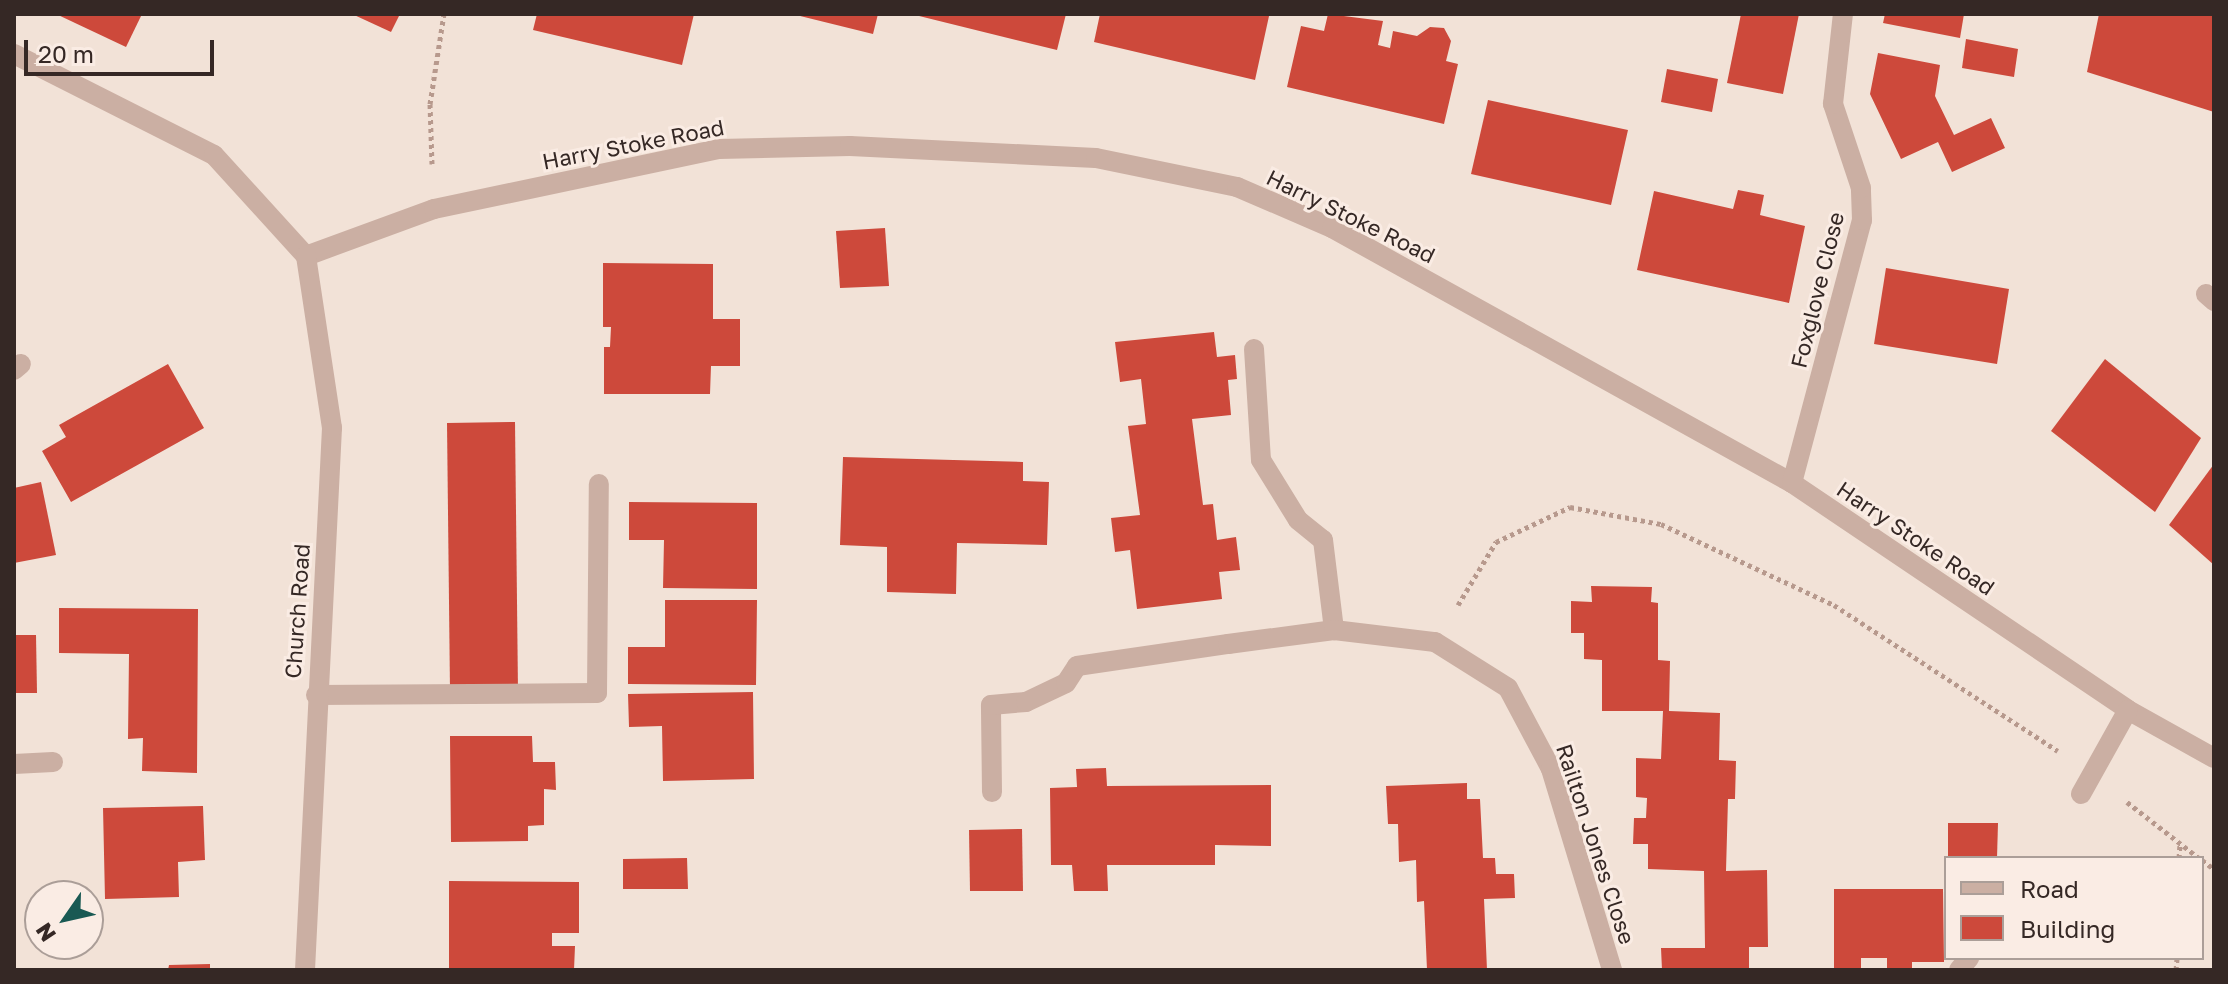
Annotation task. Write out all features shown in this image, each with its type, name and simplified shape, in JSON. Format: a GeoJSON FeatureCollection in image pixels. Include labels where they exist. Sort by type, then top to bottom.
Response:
{"type":"FeatureCollection","features":[{"type":"Feature","properties":{"kind":"street","name":"Foxglove Close"},"geometry":{"type":"LineString","coordinates":[[1792,483],[1862,220],[1861,188],[1833,104],[1843,14]]}},
{"type":"Feature","properties":{"kind":"street"},"geometry":{"type":"LineString","coordinates":[[14,54],[214,155],[306,256]]}},
{"type":"Feature","properties":{"kind":"street","name":"Harry Stoke Road"},"geometry":{"type":"LineString","coordinates":[[306,256],[434,209],[719,149],[850,146],[1110,161],[1237,187],[1332,228],[1792,483],[2128,710],[2214,758]]}},
{"type":"Feature","properties":{"kind":"street","name":"Church Road"},"geometry":{"type":"LineString","coordinates":[[305,970],[316,695],[332,428],[306,256]]}},
{"type":"Feature","properties":{"kind":"street"},"geometry":{"type":"LineString","coordinates":[[1254,349],[1261,460],[1298,520],[1323,540],[1334,630]]}},
{"type":"Feature","properties":{"kind":"street"},"geometry":{"type":"LineString","coordinates":[[316,695],[597,693],[599,484]]}},
{"type":"Feature","properties":{"kind":"street","name":"Railton Jones Close"},"geometry":{"type":"LineString","coordinates":[[992,792],[991,705],[1026,702],[1066,683],[1077,666],[1334,630],[1435,642],[1508,688],[1529,723],[1559,794],[1612,970]]}},
{"type":"Feature","properties":{"kind":"street"},"geometry":{"type":"LineString","coordinates":[[2081,794],[2128,710]]}},
{"type":"Feature","properties":{"kind":"street"},"geometry":{"type":"LineString","coordinates":[[14,764],[53,762]]}},
{"type":"Feature","properties":{"kind":"path"},"geometry":{"type":"LineString","coordinates":[[434,209],[430,104],[444,14]]}},
{"type":"Feature","properties":{"kind":"path"},"geometry":{"type":"LineString","coordinates":[[1435,642],[1496,542],[1570,507],[1661,524],[1834,605],[2093,775],[2196,856]]}},
{"type":"Feature","properties":{"kind":"path"},"geometry":{"type":"LineString","coordinates":[[2179,856],[2180,844]]}},
{"type":"Feature","properties":{"kind":"building"},"geometry":{"type":"Polygon","coordinates":[[[56,14],[142,14],[126,47],[56,14]]]}},
{"type":"Feature","properties":{"kind":"building"},"geometry":{"type":"Polygon","coordinates":[[[352,14],[400,14],[391,32],[352,14]]]}},
{"type":"Feature","properties":{"kind":"building"},"geometry":{"type":"Polygon","coordinates":[[[537,14],[694,14],[682,65],[533,30],[537,14]]]}},
{"type":"Feature","properties":{"kind":"building"},"geometry":{"type":"Polygon","coordinates":[[[792,14],[878,14],[873,34],[792,14]]]}},
{"type":"Feature","properties":{"kind":"building"},"geometry":{"type":"Polygon","coordinates":[[[911,14],[1066,14],[1057,50],[911,14]]]}},
{"type":"Feature","properties":{"kind":"building"},"geometry":{"type":"Polygon","coordinates":[[[1100,14],[1269,16],[1255,80],[1094,42],[1100,14]]]}},
{"type":"Feature","properties":{"kind":"building"},"geometry":{"type":"Polygon","coordinates":[[[1328,14],[1383,21],[1378,45],[1390,48],[1393,31],[1417,36],[1430,27],[1444,28],[1451,41],[1446,61],[1458,64],[1444,124],[1287,87],[1301,26],[1324,31],[1328,14]]]}},
{"type":"Feature","properties":{"kind":"building"},"geometry":{"type":"Polygon","coordinates":[[[1741,14],[1799,14],[1783,94],[1727,83],[1741,14]]]}},
{"type":"Feature","properties":{"kind":"building"},"geometry":{"type":"Polygon","coordinates":[[[1885,14],[1964,14],[1960,38],[1883,23],[1885,14]]]}},
{"type":"Feature","properties":{"kind":"building"},"geometry":{"type":"Polygon","coordinates":[[[2099,14],[2214,14],[2214,112],[2087,72],[2099,14]]]}},
{"type":"Feature","properties":{"kind":"building"},"geometry":{"type":"Polygon","coordinates":[[[1966,39],[2018,49],[2014,77],[1962,68],[1966,39]]]}},
{"type":"Feature","properties":{"kind":"building"},"geometry":{"type":"Polygon","coordinates":[[[1878,53],[1940,65],[1935,96],[1954,135],[1991,118],[2005,148],[1952,172],[1938,142],[1901,159],[1870,94],[1878,53]]]}},
{"type":"Feature","properties":{"kind":"building"},"geometry":{"type":"Polygon","coordinates":[[[1667,69],[1718,79],[1712,112],[1661,102],[1667,69]]]}},
{"type":"Feature","properties":{"kind":"building"},"geometry":{"type":"Polygon","coordinates":[[[1488,100],[1628,130],[1611,205],[1471,174],[1488,100]]]}},
{"type":"Feature","properties":{"kind":"building"},"geometry":{"type":"Polygon","coordinates":[[[1738,190],[1764,195],[1760,215],[1805,226],[1789,303],[1637,270],[1654,191],[1733,209],[1738,190]]]}},
{"type":"Feature","properties":{"kind":"building"},"geometry":{"type":"Polygon","coordinates":[[[885,228],[889,286],[840,288],[836,231],[885,228]]]}},
{"type":"Feature","properties":{"kind":"building"},"geometry":{"type":"Polygon","coordinates":[[[603,263],[713,264],[713,319],[740,319],[740,366],[711,366],[710,394],[604,394],[604,347],[610,347],[611,327],[603,327],[603,263]]]}},
{"type":"Feature","properties":{"kind":"building"},"geometry":{"type":"Polygon","coordinates":[[[1886,268],[2009,289],[1997,364],[1874,344],[1886,268]]]}},
{"type":"Feature","properties":{"kind":"building"},"geometry":{"type":"Polygon","coordinates":[[[1214,332],[1217,357],[1235,355],[1237,379],[1228,380],[1231,415],[1192,419],[1203,505],[1213,504],[1217,540],[1236,537],[1240,570],[1219,572],[1222,599],[1137,609],[1130,550],[1115,552],[1111,518],[1140,515],[1128,426],[1146,424],[1141,379],[1120,382],[1115,342],[1214,332]]]}},
{"type":"Feature","properties":{"kind":"building"},"geometry":{"type":"Polygon","coordinates":[[[2105,359],[2201,438],[2155,512],[2051,431],[2105,359]]]}},
{"type":"Feature","properties":{"kind":"building"},"geometry":{"type":"Polygon","coordinates":[[[168,364],[204,428],[71,502],[42,451],[66,437],[59,425],[168,364]]]}},
{"type":"Feature","properties":{"kind":"building"},"geometry":{"type":"Polygon","coordinates":[[[515,422],[518,691],[450,691],[447,423],[515,422]]]}},
{"type":"Feature","properties":{"kind":"building"},"geometry":{"type":"Polygon","coordinates":[[[843,457],[1023,462],[1023,481],[1049,482],[1047,545],[957,543],[956,594],[887,592],[887,547],[840,545],[843,457]]]}},
{"type":"Feature","properties":{"kind":"building"},"geometry":{"type":"Polygon","coordinates":[[[2214,464],[2214,565],[2169,525],[2214,464]]]}},
{"type":"Feature","properties":{"kind":"building"},"geometry":{"type":"Polygon","coordinates":[[[41,482],[56,555],[14,563],[14,488],[41,482]]]}},
{"type":"Feature","properties":{"kind":"building"},"geometry":{"type":"Polygon","coordinates":[[[629,502],[757,503],[757,589],[663,588],[664,540],[629,540],[629,502]]]}},
{"type":"Feature","properties":{"kind":"building"},"geometry":{"type":"Polygon","coordinates":[[[1591,586],[1652,587],[1651,602],[1658,603],[1658,660],[1670,661],[1669,711],[1720,713],[1719,760],[1736,761],[1735,799],[1728,799],[1726,871],[1767,870],[1768,947],[1749,947],[1749,970],[1662,970],[1661,948],[1705,948],[1704,871],[1648,869],[1648,844],[1633,844],[1634,818],[1646,818],[1647,798],[1636,797],[1636,758],[1661,759],[1663,711],[1602,711],[1602,660],[1584,659],[1584,633],[1571,633],[1571,601],[1592,602],[1591,586]]]}},
{"type":"Feature","properties":{"kind":"building"},"geometry":{"type":"Polygon","coordinates":[[[665,600],[757,600],[756,685],[628,684],[628,647],[665,647],[665,600]]]}},
{"type":"Feature","properties":{"kind":"building"},"geometry":{"type":"Polygon","coordinates":[[[59,608],[198,609],[197,773],[142,771],[143,738],[128,739],[129,654],[59,653],[59,608]]]}},
{"type":"Feature","properties":{"kind":"building"},"geometry":{"type":"Polygon","coordinates":[[[14,635],[36,635],[37,693],[14,693],[14,635]]]}},
{"type":"Feature","properties":{"kind":"building"},"geometry":{"type":"Polygon","coordinates":[[[753,692],[754,779],[663,781],[662,726],[629,727],[628,694],[753,692]]]}},
{"type":"Feature","properties":{"kind":"building"},"geometry":{"type":"Polygon","coordinates":[[[450,736],[532,736],[533,762],[555,762],[556,790],[544,789],[544,825],[528,826],[528,841],[451,842],[450,736]]]}},
{"type":"Feature","properties":{"kind":"building"},"geometry":{"type":"Polygon","coordinates":[[[1106,768],[1107,786],[1271,785],[1271,846],[1215,845],[1215,865],[1107,865],[1108,891],[1074,891],[1072,865],[1051,865],[1050,788],[1077,787],[1076,769],[1106,768]]]}},
{"type":"Feature","properties":{"kind":"building"},"geometry":{"type":"Polygon","coordinates":[[[1467,783],[1467,799],[1480,799],[1483,858],[1495,858],[1496,874],[1514,874],[1515,898],[1484,899],[1487,970],[1427,970],[1424,901],[1417,902],[1416,860],[1399,862],[1398,824],[1388,824],[1386,786],[1467,783]]]}},
{"type":"Feature","properties":{"kind":"building"},"geometry":{"type":"Polygon","coordinates":[[[203,806],[205,860],[178,862],[179,897],[105,899],[103,808],[203,806]]]}},
{"type":"Feature","properties":{"kind":"building"},"geometry":{"type":"Polygon","coordinates":[[[1948,823],[1998,823],[1997,856],[1948,856],[1948,823]]]}},
{"type":"Feature","properties":{"kind":"building"},"geometry":{"type":"Polygon","coordinates":[[[1022,829],[1023,891],[970,891],[969,830],[1022,829]]]}},
{"type":"Feature","properties":{"kind":"building"},"geometry":{"type":"Polygon","coordinates":[[[687,858],[688,889],[623,889],[623,859],[687,858]]]}},
{"type":"Feature","properties":{"kind":"building"},"geometry":{"type":"Polygon","coordinates":[[[449,881],[579,882],[579,933],[552,933],[552,946],[575,946],[574,970],[449,970],[449,881]]]}},
{"type":"Feature","properties":{"kind":"building"},"geometry":{"type":"Polygon","coordinates":[[[1834,889],[1943,889],[1944,962],[1912,962],[1912,970],[1887,970],[1887,958],[1861,958],[1861,970],[1834,970],[1834,889]]]}},
{"type":"Feature","properties":{"kind":"building"},"geometry":{"type":"Polygon","coordinates":[[[210,964],[210,970],[168,970],[169,965],[210,964]]]}}]}
